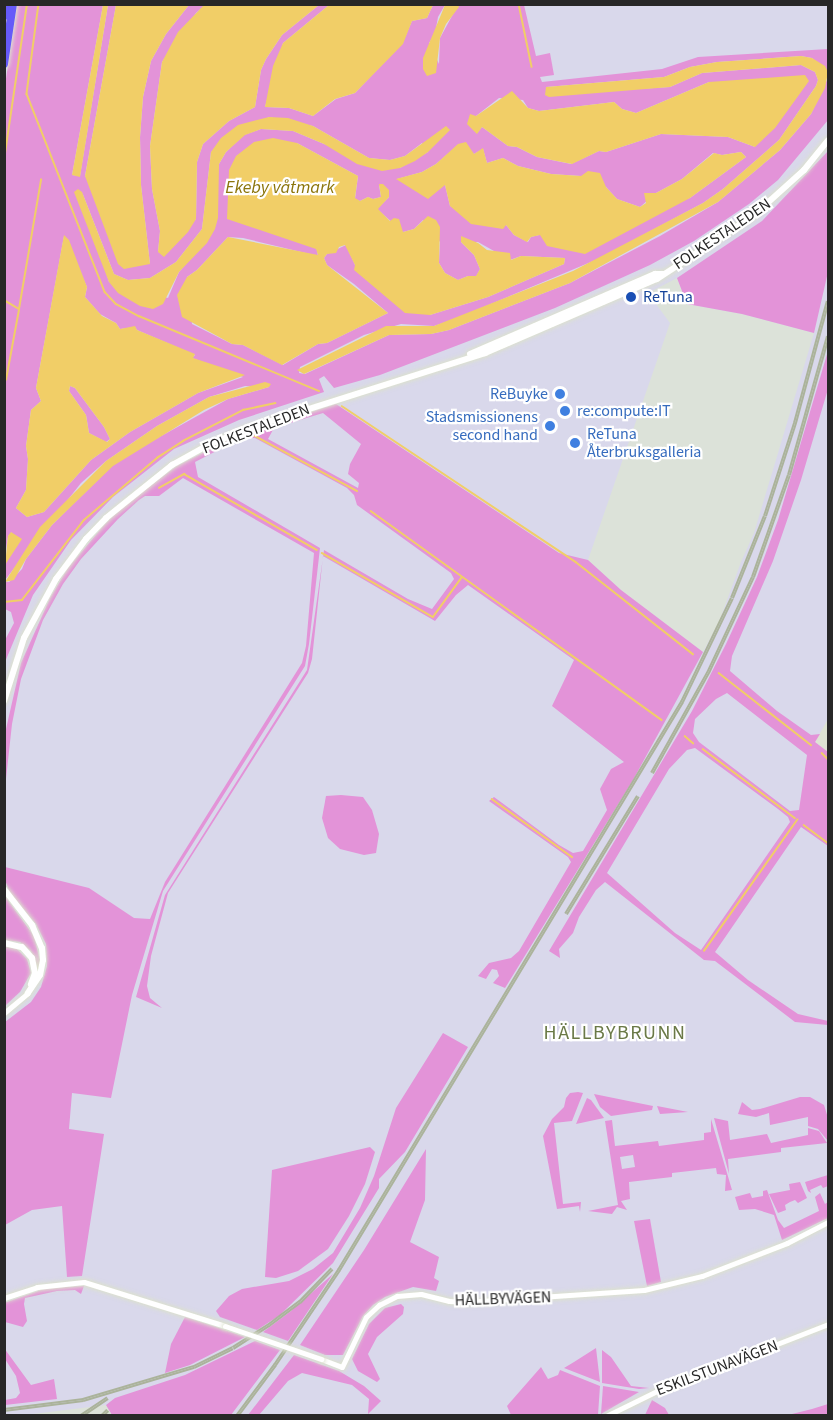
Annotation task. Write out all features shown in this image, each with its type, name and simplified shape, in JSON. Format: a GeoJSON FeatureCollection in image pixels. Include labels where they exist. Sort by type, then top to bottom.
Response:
{"type":"FeatureCollection","features":[{"type":"Feature","properties":{"kind":"highway"},"geometry":{"type":"LineString","coordinates":[[4,16],[6,4]]}},
{"type":"Feature","properties":{"kind":"highway"},"geometry":{"type":"LineString","coordinates":[[4,64],[13,4]]}},
{"type":"Feature","properties":{"kind":"main road","name":"FOLKESTALEDEN"},"geometry":{"type":"LineString","coordinates":[[4,701],[24,638],[56,579],[86,538],[123,502],[147,483],[206,446],[246,429],[453,362],[657,279],[753,216],[804,170],[828,140]]}},
{"type":"Feature","properties":{"kind":"main road"},"geometry":{"type":"LineString","coordinates":[[4,889],[32,925],[42,948],[43,960],[40,975],[28,993]]}},
{"type":"Feature","properties":{"kind":"main road"},"geometry":{"type":"LineString","coordinates":[[4,943],[22,947],[32,958],[35,973],[28,993]]}},
{"type":"Feature","properties":{"kind":"street"},"geometry":{"type":"LineString","coordinates":[[4,1013],[28,993]]}},
{"type":"Feature","properties":{"kind":"street","name":"HÄLLBYVÄGEN"},"geometry":{"type":"LineString","coordinates":[[4,1298],[37,1287],[84,1282],[225,1326],[342,1367],[366,1317],[379,1305],[397,1296],[421,1294],[449,1301],[466,1302],[624,1292],[661,1287],[694,1279],[728,1266],[805,1235],[828,1222]]}},
{"type":"Feature","properties":{"kind":"street","name":"ESKILSTUNAVÄGEN"},"geometry":{"type":"LineString","coordinates":[[606,1416],[659,1390],[828,1324]]}},
{"type":"Feature","properties":{"kind":"shaded area"},"geometry":{"type":"Polygon","coordinates":[[[17,5],[103,5],[72,175],[80,176],[108,5],[116,5],[85,176],[150,264],[141,185],[140,137],[143,97],[151,61],[166,34],[189,5],[205,5],[196,13],[162,62],[150,146],[152,189],[160,231],[158,252],[196,219],[197,162],[203,144],[229,121],[255,107],[261,70],[266,59],[282,35],[319,5],[329,5],[283,43],[265,107],[289,108],[313,116],[336,99],[355,93],[402,44],[412,21],[427,18],[433,5],[445,5],[438,17],[435,34],[429,43],[439,64],[440,38],[458,5],[524,5],[536,56],[550,53],[554,75],[540,77],[542,82],[662,69],[698,57],[828,49],[828,72],[812,58],[801,56],[717,62],[690,67],[664,77],[546,87],[638,89],[670,87],[702,73],[801,65],[815,72],[818,80],[779,140],[723,189],[703,203],[598,259],[434,326],[401,324],[364,335],[300,367],[299,373],[305,374],[389,335],[431,334],[449,330],[570,283],[660,236],[718,202],[780,150],[811,114],[828,78],[828,120],[778,180],[749,204],[694,241],[650,265],[555,308],[380,375],[334,388],[324,376],[319,379],[324,392],[239,420],[174,449],[113,497],[71,540],[33,595],[5,662],[5,640],[14,623],[11,612],[5,609],[5,582],[9,582],[22,569],[26,559],[52,525],[112,466],[136,450],[228,399],[269,387],[245,386],[209,397],[157,426],[106,461],[81,483],[5,580],[5,565],[12,532],[8,536],[5,556],[4,92],[17,5]],[[709,82],[636,113],[622,109],[614,102],[539,111],[528,108],[523,100],[499,98],[476,116],[477,133],[482,127],[508,146],[517,147],[537,157],[571,164],[599,151],[606,152],[661,134],[728,137],[755,147],[709,82]],[[269,117],[211,152],[202,229],[176,262],[150,278],[128,280],[114,274],[82,192],[109,282],[168,298],[179,272],[204,244],[219,164],[226,152],[244,135],[261,129],[293,131],[324,144],[400,168],[428,152],[422,143],[405,156],[390,160],[369,158],[313,126],[269,117]],[[297,143],[318,256],[243,238],[228,237],[197,270],[187,277],[192,324],[232,344],[243,345],[283,365],[318,344],[327,343],[388,313],[327,265],[324,258],[327,254],[346,245],[355,265],[430,315],[488,297],[564,264],[565,258],[521,256],[510,260],[478,242],[461,242],[474,255],[480,269],[476,277],[468,276],[458,280],[445,273],[439,263],[440,242],[423,220],[414,229],[403,232],[377,209],[389,197],[379,185],[381,197],[373,199],[368,197],[360,201],[355,199],[358,176],[297,143]],[[458,145],[436,164],[422,172],[397,179],[445,185],[450,206],[506,225],[514,235],[528,242],[531,237],[690,198],[746,157],[741,152],[722,155],[713,153],[682,179],[656,193],[640,207],[617,199],[606,187],[581,176],[551,174],[518,166],[503,158],[487,163],[483,149],[474,154],[458,145]],[[64,236],[36,388],[41,401],[31,410],[26,446],[28,459],[26,490],[16,508],[27,517],[44,512],[91,460],[130,432],[198,393],[243,377],[192,358],[195,355],[137,330],[135,327],[120,329],[116,323],[100,314],[85,297],[87,287],[64,236]]]}},
{"type":"Feature","properties":{"kind":"shaded area"},"geometry":{"type":"Polygon","coordinates":[[[828,151],[828,272],[814,333],[742,314],[687,304],[677,278],[762,221],[828,151]]]}},
{"type":"Feature","properties":{"kind":"shaded area"},"geometry":{"type":"Polygon","coordinates":[[[677,278],[687,304],[742,314],[814,333],[754,533],[719,622],[703,652],[621,590],[588,560],[670,323],[648,293],[677,278]]]}},
{"type":"Feature","properties":{"kind":"shaded area"},"geometry":{"type":"Polygon","coordinates":[[[828,351],[828,389],[801,480],[773,561],[732,656],[730,671],[777,711],[811,735],[820,734],[815,742],[828,752],[828,846],[801,827],[715,952],[748,980],[798,1014],[828,1021],[828,1025],[795,1022],[715,961],[704,960],[605,882],[596,890],[579,917],[573,933],[559,949],[560,958],[549,951],[692,711],[757,577],[778,520],[828,351]],[[727,693],[716,699],[695,719],[693,733],[699,742],[790,811],[799,810],[807,755],[727,693]],[[695,748],[687,750],[669,769],[607,873],[675,933],[701,950],[790,822],[788,817],[778,809],[695,748]]]}},
{"type":"Feature","properties":{"kind":"shaded area"},"geometry":{"type":"Polygon","coordinates":[[[70,386],[75,388],[104,427],[110,439],[106,442],[89,433],[86,415],[69,391],[70,386]]]}},
{"type":"Feature","properties":{"kind":"shaded area"},"geometry":{"type":"Polygon","coordinates":[[[336,404],[559,553],[588,560],[621,590],[703,652],[633,780],[505,988],[493,983],[499,976],[497,970],[492,969],[486,979],[478,976],[489,963],[511,958],[519,951],[571,862],[568,857],[489,801],[494,797],[573,853],[583,851],[607,810],[600,789],[611,769],[624,762],[552,706],[574,660],[468,585],[456,595],[435,621],[323,556],[324,550],[408,599],[432,609],[454,579],[451,573],[357,505],[354,495],[347,488],[255,438],[246,438],[226,446],[195,462],[198,477],[320,548],[309,644],[305,666],[163,891],[132,995],[111,1098],[72,1093],[69,1129],[104,1134],[82,1276],[67,1277],[62,1206],[32,1210],[5,1225],[5,1022],[31,1002],[41,987],[47,966],[46,944],[36,924],[10,893],[5,880],[5,867],[89,888],[134,918],[150,919],[165,882],[302,663],[306,646],[314,553],[183,478],[159,496],[145,496],[139,500],[81,559],[63,584],[43,620],[21,679],[12,724],[5,788],[6,729],[21,663],[50,598],[68,568],[105,524],[131,500],[177,466],[243,434],[336,404]],[[323,413],[274,428],[268,439],[358,488],[359,483],[348,474],[350,464],[361,444],[323,413]]]}},
{"type":"Feature","properties":{"kind":"shaded area"},"geometry":{"type":"Polygon","coordinates":[[[323,560],[312,659],[308,673],[168,893],[151,956],[147,986],[150,998],[162,1008],[136,997],[165,895],[307,670],[323,560]]]}},
{"type":"Feature","properties":{"kind":"shaded area"},"geometry":{"type":"Polygon","coordinates":[[[828,719],[828,752],[815,742],[828,719]]]}},
{"type":"Feature","properties":{"kind":"shaded area"},"geometry":{"type":"Polygon","coordinates":[[[326,796],[363,797],[372,810],[379,834],[376,853],[364,855],[340,849],[328,838],[322,818],[326,796]]]}},
{"type":"Feature","properties":{"kind":"shaded area"},"geometry":{"type":"Polygon","coordinates":[[[4,895],[34,936],[40,961],[38,969],[31,951],[20,942],[5,940],[4,895]]]}},
{"type":"Feature","properties":{"kind":"shaded area"},"geometry":{"type":"Polygon","coordinates":[[[5,947],[17,949],[27,959],[31,973],[20,992],[5,1006],[5,947]]]}},
{"type":"Feature","properties":{"kind":"shaded area"},"geometry":{"type":"Polygon","coordinates":[[[443,1033],[468,1047],[405,1152],[379,1179],[379,1188],[333,1263],[280,1315],[257,1330],[220,1317],[216,1311],[229,1296],[242,1289],[289,1281],[313,1269],[333,1253],[360,1208],[374,1176],[396,1108],[443,1033]]]}},
{"type":"Feature","properties":{"kind":"shaded area"},"geometry":{"type":"Polygon","coordinates":[[[570,1093],[583,1093],[572,1121],[554,1123],[563,1204],[581,1202],[580,1212],[579,1206],[557,1209],[543,1136],[552,1119],[564,1107],[566,1098],[570,1093]]]}},
{"type":"Feature","properties":{"kind":"shaded area"},"geometry":{"type":"Polygon","coordinates":[[[594,1094],[653,1106],[652,1110],[611,1116],[600,1107],[594,1094]]]}},
{"type":"Feature","properties":{"kind":"shaded area"},"geometry":{"type":"Polygon","coordinates":[[[800,1097],[810,1097],[824,1105],[828,1118],[828,1141],[818,1129],[808,1126],[808,1117],[770,1125],[769,1113],[756,1117],[738,1114],[742,1102],[752,1110],[800,1097]]]}},
{"type":"Feature","properties":{"kind":"shaded area"},"geometry":{"type":"Polygon","coordinates":[[[587,1098],[604,1118],[576,1124],[587,1098]]]}},
{"type":"Feature","properties":{"kind":"shaded area"},"geometry":{"type":"Polygon","coordinates":[[[657,1106],[688,1112],[660,1114],[657,1106]]]}},
{"type":"Feature","properties":{"kind":"shaded area"},"geometry":{"type":"Polygon","coordinates":[[[714,1118],[728,1121],[730,1140],[767,1134],[771,1143],[808,1135],[808,1128],[819,1131],[827,1143],[781,1148],[781,1152],[728,1159],[729,1174],[714,1118]]]}},
{"type":"Feature","properties":{"kind":"shaded area"},"geometry":{"type":"Polygon","coordinates":[[[711,1119],[732,1190],[725,1191],[726,1175],[717,1174],[716,1168],[672,1173],[672,1177],[629,1182],[630,1199],[621,1201],[627,1210],[617,1207],[612,1214],[588,1211],[618,1205],[605,1121],[612,1120],[615,1146],[658,1141],[659,1146],[704,1140],[704,1133],[711,1132],[711,1119]],[[633,1155],[620,1157],[622,1169],[635,1167],[633,1155]]]}},
{"type":"Feature","properties":{"kind":"shaded area"},"geometry":{"type":"Polygon","coordinates":[[[370,1147],[375,1152],[365,1184],[349,1216],[328,1249],[298,1271],[276,1278],[265,1277],[272,1170],[370,1147]]]}},
{"type":"Feature","properties":{"kind":"shaded area"},"geometry":{"type":"Polygon","coordinates":[[[426,1149],[425,1200],[410,1242],[439,1257],[434,1278],[439,1281],[436,1291],[413,1287],[385,1297],[373,1305],[363,1316],[343,1355],[325,1355],[300,1345],[364,1250],[426,1149]]]}},
{"type":"Feature","properties":{"kind":"shaded area"},"geometry":{"type":"Polygon","coordinates":[[[828,1175],[828,1186],[823,1188],[821,1185],[810,1190],[811,1193],[808,1191],[805,1182],[828,1175]]]}},
{"type":"Feature","properties":{"kind":"shaded area"},"geometry":{"type":"Polygon","coordinates":[[[800,1182],[807,1198],[798,1203],[795,1200],[790,1202],[785,1205],[786,1210],[778,1213],[769,1194],[790,1190],[789,1184],[800,1182]]]}},
{"type":"Feature","properties":{"kind":"shaded area"},"geometry":{"type":"Polygon","coordinates":[[[767,1190],[778,1220],[784,1228],[819,1211],[815,1197],[820,1193],[825,1204],[828,1202],[828,1218],[782,1240],[774,1215],[755,1209],[739,1210],[735,1197],[750,1193],[752,1198],[763,1196],[763,1191],[767,1190]]]}},
{"type":"Feature","properties":{"kind":"shaded area"},"geometry":{"type":"Polygon","coordinates":[[[650,1219],[661,1282],[647,1286],[634,1221],[650,1219]]]}},
{"type":"Feature","properties":{"kind":"shaded area"},"geometry":{"type":"Polygon","coordinates":[[[333,1274],[288,1341],[263,1332],[291,1311],[333,1274]]]}},
{"type":"Feature","properties":{"kind":"shaded area"},"geometry":{"type":"Polygon","coordinates":[[[84,1286],[81,1294],[75,1290],[57,1291],[25,1298],[27,1321],[23,1327],[5,1322],[4,1303],[47,1288],[84,1286]]]}},
{"type":"Feature","properties":{"kind":"shaded area"},"geometry":{"type":"Polygon","coordinates":[[[401,1304],[404,1307],[403,1314],[377,1337],[368,1354],[380,1379],[377,1382],[358,1371],[352,1359],[369,1324],[385,1308],[401,1304]]]}},
{"type":"Feature","properties":{"kind":"shaded area"},"geometry":{"type":"Polygon","coordinates":[[[185,1317],[245,1337],[190,1365],[165,1373],[171,1344],[185,1317]]]}},
{"type":"Feature","properties":{"kind":"shaded area"},"geometry":{"type":"Polygon","coordinates":[[[255,1341],[280,1350],[231,1415],[112,1415],[106,1405],[115,1398],[185,1375],[255,1341]]]}},
{"type":"Feature","properties":{"kind":"shaded area"},"geometry":{"type":"Polygon","coordinates":[[[4,1348],[31,1385],[54,1379],[57,1399],[5,1405],[5,1400],[16,1398],[20,1393],[16,1376],[5,1359],[4,1348]]]}},
{"type":"Feature","properties":{"kind":"shaded area"},"geometry":{"type":"Polygon","coordinates":[[[596,1348],[600,1382],[564,1368],[574,1362],[596,1348]]]}},
{"type":"Feature","properties":{"kind":"shaded area"},"geometry":{"type":"Polygon","coordinates":[[[602,1350],[611,1357],[631,1386],[649,1388],[639,1389],[602,1383],[602,1350]]]}},
{"type":"Feature","properties":{"kind":"shaded area"},"geometry":{"type":"Polygon","coordinates":[[[294,1355],[339,1371],[364,1386],[381,1401],[368,1414],[369,1399],[352,1385],[302,1373],[288,1381],[259,1415],[248,1415],[294,1355]]]}},
{"type":"Feature","properties":{"kind":"shaded area"},"geometry":{"type":"Polygon","coordinates":[[[541,1367],[548,1379],[558,1375],[560,1370],[600,1386],[598,1415],[511,1415],[507,1406],[541,1367]]]}},
{"type":"Feature","properties":{"kind":"shaded area"},"geometry":{"type":"Polygon","coordinates":[[[603,1386],[639,1392],[601,1414],[603,1386]]]}},
{"type":"Feature","properties":{"kind":"shaded area"},"geometry":{"type":"Polygon","coordinates":[[[652,1400],[665,1408],[669,1415],[645,1415],[652,1400]]]}},
{"type":"Feature","properties":{"kind":"shaded area"},"geometry":{"type":"Polygon","coordinates":[[[828,1404],[828,1415],[788,1415],[812,1409],[828,1404]]]}},
{"type":"Feature","properties":{"kind":"shaded area"},"geometry":{"type":"Polygon","coordinates":[[[106,1405],[112,1415],[17,1416],[106,1405]]]}},
{"type":"Feature","properties":{"kind":"water","name":"Ekeby våtmark"},"geometry":{"type":"Polygon","coordinates":[[[205,4],[319,5],[282,35],[266,59],[261,70],[255,107],[229,121],[203,144],[197,162],[196,219],[188,232],[164,257],[158,252],[160,231],[152,189],[150,146],[162,62],[178,32],[205,4]]]}},
{"type":"Feature","properties":{"kind":"water"},"geometry":{"type":"Polygon","coordinates":[[[103,5],[108,5],[80,177],[72,175],[103,5]]]}},
{"type":"Feature","properties":{"kind":"water"},"geometry":{"type":"Polygon","coordinates":[[[116,5],[189,5],[166,34],[151,61],[143,97],[140,137],[141,185],[150,264],[124,269],[118,264],[85,176],[116,5]]]}},
{"type":"Feature","properties":{"kind":"water"},"geometry":{"type":"Polygon","coordinates":[[[329,5],[433,5],[427,18],[412,21],[403,44],[355,93],[335,99],[313,116],[289,108],[265,107],[273,66],[283,43],[329,5]]]}},
{"type":"Feature","properties":{"kind":"water"},"geometry":{"type":"Polygon","coordinates":[[[445,5],[458,5],[459,7],[446,24],[440,38],[436,73],[427,76],[423,69],[423,58],[445,5]]]}},
{"type":"Feature","properties":{"kind":"water"},"geometry":{"type":"Polygon","coordinates":[[[801,56],[812,58],[825,66],[828,72],[825,88],[811,114],[780,150],[718,202],[570,283],[449,330],[431,334],[389,335],[304,374],[297,370],[386,326],[434,326],[573,271],[703,203],[723,189],[779,140],[818,80],[815,72],[801,65],[702,73],[670,87],[549,97],[545,95],[546,87],[664,77],[690,67],[717,62],[801,56]]]}},
{"type":"Feature","properties":{"kind":"water"},"geometry":{"type":"Polygon","coordinates":[[[805,75],[809,81],[775,128],[755,147],[728,137],[661,134],[606,152],[599,151],[572,164],[537,157],[517,147],[508,146],[482,127],[477,134],[467,124],[470,114],[476,116],[512,91],[528,108],[539,111],[614,102],[622,109],[636,113],[709,82],[805,75]]]}},
{"type":"Feature","properties":{"kind":"water","name":"Ekeby våtmark"},"geometry":{"type":"Polygon","coordinates":[[[269,117],[288,118],[313,126],[369,158],[390,160],[405,156],[446,126],[450,130],[428,152],[415,161],[400,168],[382,171],[357,164],[324,144],[293,131],[261,129],[245,135],[226,152],[219,164],[218,218],[215,229],[207,243],[179,272],[163,304],[153,309],[140,306],[118,293],[109,282],[74,192],[78,189],[82,192],[114,274],[128,280],[150,278],[176,262],[202,229],[211,152],[221,138],[238,125],[269,117]]]}},
{"type":"Feature","properties":{"kind":"water"},"geometry":{"type":"Polygon","coordinates":[[[273,138],[297,143],[358,176],[355,198],[360,201],[368,197],[373,199],[381,197],[379,184],[383,184],[389,190],[389,197],[378,209],[390,221],[394,218],[399,219],[403,232],[414,229],[428,216],[436,220],[440,227],[439,263],[445,273],[458,280],[476,276],[480,269],[474,255],[461,242],[461,236],[478,243],[487,250],[510,253],[511,260],[521,256],[565,258],[564,264],[488,297],[430,315],[405,313],[354,270],[355,265],[345,245],[339,247],[336,253],[327,254],[324,258],[327,265],[388,313],[327,343],[318,344],[282,365],[243,345],[232,344],[182,317],[177,295],[187,277],[197,270],[228,237],[318,255],[316,249],[227,219],[229,170],[236,156],[254,142],[273,138]]]}},
{"type":"Feature","properties":{"kind":"water"},"geometry":{"type":"Polygon","coordinates":[[[466,142],[474,154],[483,148],[487,163],[503,158],[518,166],[551,174],[581,176],[588,171],[600,173],[606,187],[617,199],[640,207],[646,203],[644,193],[656,193],[682,179],[714,153],[722,155],[741,152],[746,157],[690,198],[585,254],[547,246],[540,235],[531,237],[527,242],[514,235],[506,225],[503,229],[471,224],[450,206],[445,185],[428,199],[396,179],[422,172],[436,164],[458,144],[466,142]]]}},
{"type":"Feature","properties":{"kind":"water"},"geometry":{"type":"Polygon","coordinates":[[[64,235],[69,240],[87,287],[85,297],[102,316],[116,323],[120,329],[135,326],[137,330],[195,354],[193,358],[245,375],[198,393],[130,432],[91,460],[44,512],[27,517],[16,508],[26,490],[28,459],[26,446],[31,410],[41,401],[36,388],[64,235]],[[70,386],[69,391],[86,415],[89,433],[107,442],[110,439],[104,427],[75,388],[70,386]]]}},
{"type":"Feature","properties":{"kind":"water"},"geometry":{"type":"Polygon","coordinates":[[[265,382],[271,384],[269,387],[228,399],[204,410],[113,466],[52,525],[26,559],[14,580],[5,582],[40,527],[106,461],[157,426],[209,397],[265,382]]]}},
{"type":"Feature","properties":{"kind":"water"},"geometry":{"type":"Polygon","coordinates":[[[11,532],[22,539],[5,565],[8,536],[11,532]]]}},
{"type":"Feature","properties":{"kind":"waterway"},"geometry":{"type":"LineString","coordinates":[[4,160],[27,4]]}},
{"type":"Feature","properties":{"kind":"waterway"},"geometry":{"type":"LineString","coordinates":[[39,4],[27,94],[105,292],[116,304],[139,316],[319,391]]}},
{"type":"Feature","properties":{"kind":"waterway"},"geometry":{"type":"LineString","coordinates":[[519,4],[532,67]]}},
{"type":"Feature","properties":{"kind":"waterway"},"geometry":{"type":"LineString","coordinates":[[4,300],[19,309],[41,180]]}},
{"type":"Feature","properties":{"kind":"waterway"},"geometry":{"type":"LineString","coordinates":[[6,380],[19,310]]}},
{"type":"Feature","properties":{"kind":"waterway"},"geometry":{"type":"LineString","coordinates":[[4,379],[4,389]]}},
{"type":"Feature","properties":{"kind":"waterway"},"geometry":{"type":"LineString","coordinates":[[4,602],[22,600],[84,520],[157,458],[183,441],[243,410],[275,403]]}},
{"type":"Feature","properties":{"kind":"waterway"},"geometry":{"type":"LineString","coordinates":[[342,406],[576,562],[693,654]]}},
{"type":"Feature","properties":{"kind":"waterway"},"geometry":{"type":"LineString","coordinates":[[255,436],[357,491]]}},
{"type":"Feature","properties":{"kind":"waterway"},"geometry":{"type":"LineString","coordinates":[[159,488],[184,474],[317,550]]}},
{"type":"Feature","properties":{"kind":"waterway"},"geometry":{"type":"LineString","coordinates":[[371,511],[662,720]]}},
{"type":"Feature","properties":{"kind":"waterway"},"geometry":{"type":"LineString","coordinates":[[322,553],[433,617],[462,577]]}},
{"type":"Feature","properties":{"kind":"waterway"},"geometry":{"type":"LineString","coordinates":[[719,673],[811,745]]}},
{"type":"Feature","properties":{"kind":"waterway"},"geometry":{"type":"LineString","coordinates":[[685,736],[693,743]]}},
{"type":"Feature","properties":{"kind":"waterway"},"geometry":{"type":"LineString","coordinates":[[703,749],[795,818]]}},
{"type":"Feature","properties":{"kind":"waterway"},"geometry":{"type":"LineString","coordinates":[[822,753],[828,759]]}},
{"type":"Feature","properties":{"kind":"waterway"},"geometry":{"type":"LineString","coordinates":[[492,799],[572,857]]}},
{"type":"Feature","properties":{"kind":"waterway"},"geometry":{"type":"LineString","coordinates":[[704,951],[797,820]]}},
{"type":"Feature","properties":{"kind":"waterway"},"geometry":{"type":"LineString","coordinates":[[804,825],[828,843]]}},
{"type":"Feature","properties":{"kind":"railway"},"geometry":{"type":"LineString","coordinates":[[237,1416],[275,1365],[339,1270],[682,702],[732,598],[765,516],[795,423],[828,301]]}},
{"type":"Feature","properties":{"kind":"railway"},"geometry":{"type":"LineString","coordinates":[[652,773],[708,673],[753,577],[789,475],[828,336]]}},
{"type":"Feature","properties":{"kind":"railway"},"geometry":{"type":"LineString","coordinates":[[566,914],[638,796]]}},
{"type":"Feature","properties":{"kind":"railway"},"geometry":{"type":"LineString","coordinates":[[4,1410],[83,1400],[194,1367],[233,1348],[269,1325],[300,1302],[332,1269]]}},
{"type":"Feature","properties":{"kind":"railway"},"geometry":{"type":"LineString","coordinates":[[81,1416],[108,1398]]}},
{"type":"Feature","properties":{"kind":"railway"},"geometry":{"type":"LineString","coordinates":[[102,1416],[108,1410]]}},
{"type":"Feature","properties":{"kind":"place","name":"ReTuna"},"geometry":{"type":"Point","coordinates":[631,297]}},
{"type":"Feature","properties":{"kind":"place","name":"ReBuyke"},"geometry":{"type":"Point","coordinates":[560,394]}},
{"type":"Feature","properties":{"kind":"place","name":"re:compute:IT"},"geometry":{"type":"Point","coordinates":[565,411]}},
{"type":"Feature","properties":{"kind":"place","name":"Stadsmissionens second hand"},"geometry":{"type":"Point","coordinates":[550,426]}},
{"type":"Feature","properties":{"kind":"place","name":"ReTuna Återbruksgalleria"},"geometry":{"type":"Point","coordinates":[575,443]}},
{"type":"Feature","properties":{"kind":"district","name":"HÄLLBYBRUNN"},"geometry":{"type":"Point","coordinates":[615,1033]}}]}
